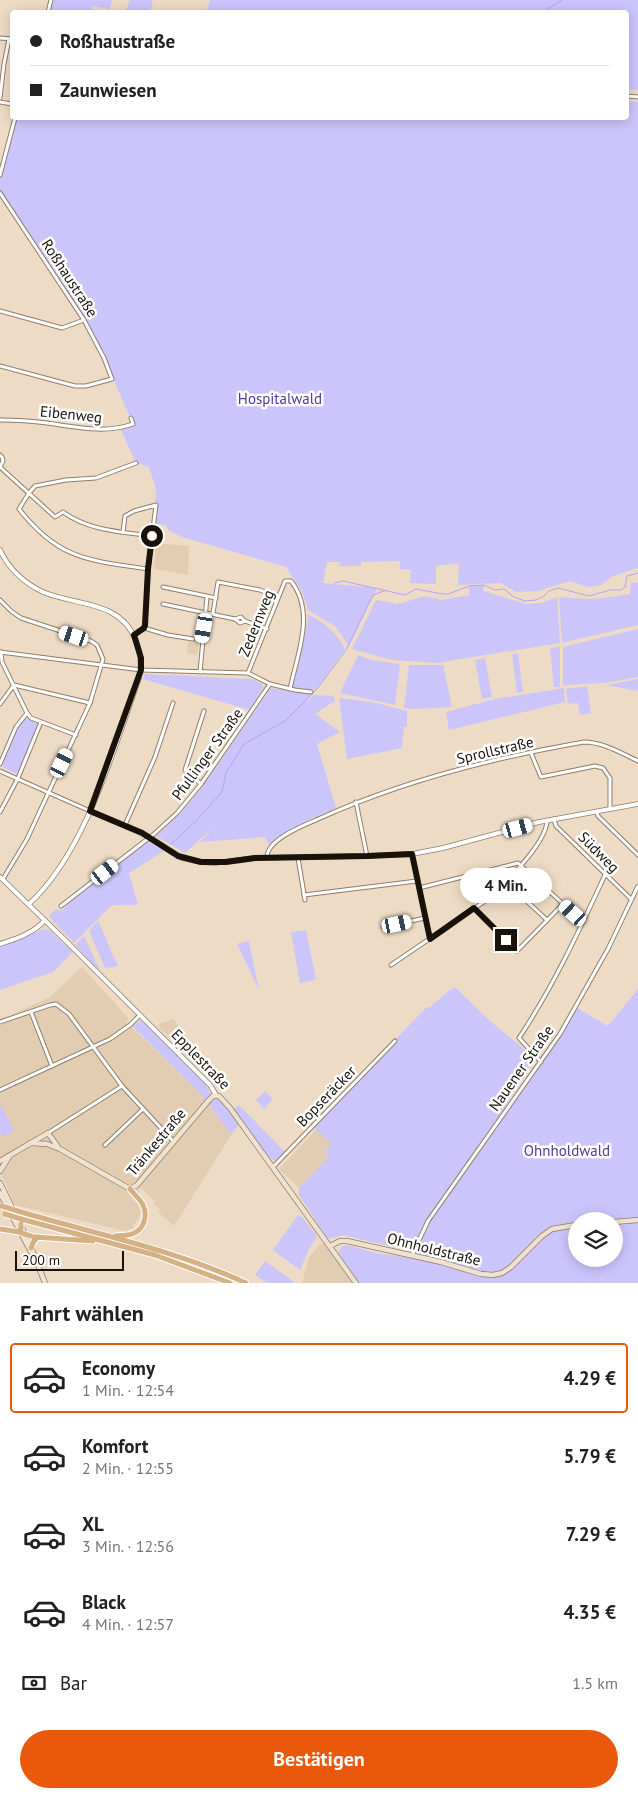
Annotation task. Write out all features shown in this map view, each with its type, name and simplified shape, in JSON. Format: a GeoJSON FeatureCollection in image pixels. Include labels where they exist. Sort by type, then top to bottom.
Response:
{"type":"FeatureCollection","features":[{"type":"Feature","properties":{"kind":"highway"},"geometry":{"type":"LineString","coordinates":[[108,1236],[131,1235],[139,1230],[145,1220],[142,1202],[130,1189]]}},
{"type":"Feature","properties":{"kind":"highway"},"geometry":{"type":"LineString","coordinates":[[2,1210],[21,1222],[106,1242],[163,1258],[230,1283]]}},
{"type":"Feature","properties":{"kind":"highway"},"geometry":{"type":"LineString","coordinates":[[2,1210],[18,1211],[180,1256],[246,1283]]}},
{"type":"Feature","properties":{"kind":"highway"},"geometry":{"type":"LineString","coordinates":[[21,1222],[22,1233]]}},
{"type":"Feature","properties":{"kind":"highway"},"geometry":{"type":"LineString","coordinates":[[0,1229],[38,1237],[106,1242]]}},
{"type":"Feature","properties":{"kind":"highway"},"geometry":{"type":"LineString","coordinates":[[31,1250],[34,1241],[38,1237]]}},
{"type":"Feature","properties":{"kind":"main road","name":"Tränkestraße"},"geometry":{"type":"LineString","coordinates":[[30,1143],[43,1143],[60,1149],[125,1188],[130,1189],[137,1185],[210,1098],[216,1096]]}},
{"type":"Feature","properties":{"kind":"main road","name":"Epplestraße"},"geometry":{"type":"LineString","coordinates":[[216,1096],[225,1102],[356,1283]]}},
{"type":"Feature","properties":{"kind":"main road","name":"Tränkestraße"},"geometry":{"type":"LineString","coordinates":[[48,1133],[60,1149]]}},
{"type":"Feature","properties":{"kind":"main road"},"geometry":{"type":"LineString","coordinates":[[0,1161],[48,1133]]}},
{"type":"Feature","properties":{"kind":"main road"},"geometry":{"type":"LineString","coordinates":[[0,1170],[10,1156]]}},
{"type":"Feature","properties":{"kind":"main road"},"geometry":{"type":"LineString","coordinates":[[0,1182],[21,1222]]}},
{"type":"Feature","properties":{"kind":"main road"},"geometry":{"type":"LineString","coordinates":[[0,1193],[31,1250],[45,1283]]}},
{"type":"Feature","properties":{"kind":"main road"},"geometry":{"type":"LineString","coordinates":[[623,1221],[638,1220]]}},
{"type":"Feature","properties":{"kind":"main road","name":"Ohnholdstraße"},"geometry":{"type":"LineString","coordinates":[[330,1246],[340,1241],[347,1241],[458,1266],[481,1274],[498,1274],[511,1267],[546,1232],[557,1227],[568,1226]]}},
{"type":"Feature","properties":{"kind":"street"},"geometry":{"type":"LineString","coordinates":[[0,98],[4,64],[10,43]]}},
{"type":"Feature","properties":{"kind":"street"},"geometry":{"type":"LineString","coordinates":[[0,174],[14,120]]}},
{"type":"Feature","properties":{"kind":"street","name":"Roßhaustraße"},"geometry":{"type":"LineString","coordinates":[[0,193],[84,320],[104,358],[112,379],[86,386],[75,386],[0,366]]}},
{"type":"Feature","properties":{"kind":"street"},"geometry":{"type":"LineString","coordinates":[[0,311],[62,328],[84,320]]}},
{"type":"Feature","properties":{"kind":"street","name":"Eibenweg"},"geometry":{"type":"LineString","coordinates":[[0,420],[47,423],[95,430],[120,428],[133,424],[131,418]]}},
{"type":"Feature","properties":{"kind":"street"},"geometry":{"type":"LineString","coordinates":[[0,456],[3,461],[0,467],[55,517],[63,512],[73,520],[104,530],[152,536]]}},
{"type":"Feature","properties":{"kind":"street"},"geometry":{"type":"LineString","coordinates":[[136,463],[96,478],[35,486],[28,493],[19,509],[35,529],[56,546],[85,558],[148,569]]}},
{"type":"Feature","properties":{"kind":"street"},"geometry":{"type":"LineString","coordinates":[[123,532],[125,516],[134,511],[156,505],[148,569],[144,628]]}},
{"type":"Feature","properties":{"kind":"street"},"geometry":{"type":"LineString","coordinates":[[0,550],[12,569],[34,587],[50,594],[110,610],[126,623],[134,635],[141,658],[141,670],[90,811],[52,879],[29,904]]}},
{"type":"Feature","properties":{"kind":"street","name":"Zedernweg"},"geometry":{"type":"LineString","coordinates":[[248,673],[285,581],[291,581],[299,594],[304,617],[290,689]]}},
{"type":"Feature","properties":{"kind":"street"},"geometry":{"type":"LineString","coordinates":[[213,614],[218,582],[260,590],[278,597]]}},
{"type":"Feature","properties":{"kind":"street"},"geometry":{"type":"LineString","coordinates":[[163,587],[216,598]]}},
{"type":"Feature","properties":{"kind":"street"},"geometry":{"type":"LineString","coordinates":[[200,672],[206,597]]}},
{"type":"Feature","properties":{"kind":"street"},"geometry":{"type":"LineString","coordinates":[[0,600],[21,618],[91,641],[97,646],[103,659],[90,703],[76,735],[27,839],[1,878]]}},
{"type":"Feature","properties":{"kind":"street"},"geometry":{"type":"LineString","coordinates":[[163,604],[235,619],[241,617],[245,621],[267,629]]}},
{"type":"Feature","properties":{"kind":"street"},"geometry":{"type":"LineString","coordinates":[[134,635],[144,628]]}},
{"type":"Feature","properties":{"kind":"street"},"geometry":{"type":"LineString","coordinates":[[144,628],[168,635],[193,639]]}},
{"type":"Feature","properties":{"kind":"street"},"geometry":{"type":"LineString","coordinates":[[76,735],[32,718],[27,713],[2,662],[1,652],[141,670],[248,673],[270,684],[311,692]]}},
{"type":"Feature","properties":{"kind":"street","name":"Pfullinger Straße"},"geometry":{"type":"LineString","coordinates":[[61,906],[177,813],[201,784],[270,684]]}},
{"type":"Feature","properties":{"kind":"street"},"geometry":{"type":"LineString","coordinates":[[14,686],[90,703]]}},
{"type":"Feature","properties":{"kind":"street"},"geometry":{"type":"LineString","coordinates":[[0,704],[14,686]]}},
{"type":"Feature","properties":{"kind":"street"},"geometry":{"type":"LineString","coordinates":[[125,825],[155,758],[173,703]]}},
{"type":"Feature","properties":{"kind":"street"},"geometry":{"type":"LineString","coordinates":[[201,784],[185,770],[204,711]]}},
{"type":"Feature","properties":{"kind":"street"},"geometry":{"type":"LineString","coordinates":[[0,764],[16,727],[27,713]]}},
{"type":"Feature","properties":{"kind":"street"},"geometry":{"type":"LineString","coordinates":[[0,812],[18,778],[41,722]]}},
{"type":"Feature","properties":{"kind":"street","name":"Sprollstraße"},"geometry":{"type":"LineString","coordinates":[[267,857],[270,847],[289,833],[356,802],[435,776],[531,753],[588,742],[607,746],[638,761]]}},
{"type":"Feature","properties":{"kind":"street"},"geometry":{"type":"LineString","coordinates":[[531,753],[541,776],[595,766],[603,768],[610,778],[610,809]]}},
{"type":"Feature","properties":{"kind":"street"},"geometry":{"type":"LineString","coordinates":[[0,771],[125,825],[149,837],[174,854],[196,861],[214,863],[267,857],[298,858],[412,854],[443,848],[554,819],[638,806]]}},
{"type":"Feature","properties":{"kind":"street"},"geometry":{"type":"LineString","coordinates":[[356,802],[367,856]]}},
{"type":"Feature","properties":{"kind":"street"},"geometry":{"type":"LineString","coordinates":[[597,812],[598,816],[638,855]]}},
{"type":"Feature","properties":{"kind":"street","name":"Südweg"},"geometry":{"type":"LineString","coordinates":[[554,819],[556,826],[631,900]]}},
{"type":"Feature","properties":{"kind":"street"},"geometry":{"type":"LineString","coordinates":[[391,965],[491,897],[506,882],[541,839],[547,821]]}},
{"type":"Feature","properties":{"kind":"street"},"geometry":{"type":"LineString","coordinates":[[412,854],[430,939]]}},
{"type":"Feature","properties":{"kind":"street"},"geometry":{"type":"LineString","coordinates":[[298,858],[305,900]]}},
{"type":"Feature","properties":{"kind":"street"},"geometry":{"type":"LineString","coordinates":[[419,888],[514,863],[520,865],[583,922]]}},
{"type":"Feature","properties":{"kind":"street"},"geometry":{"type":"LineString","coordinates":[[540,1063],[519,1038],[565,960],[605,875]]}},
{"type":"Feature","properties":{"kind":"street","name":"Epplestraße"},"geometry":{"type":"LineString","coordinates":[[1,878],[140,1015],[210,1086],[216,1096]]}},
{"type":"Feature","properties":{"kind":"street"},"geometry":{"type":"LineString","coordinates":[[304,895],[418,881]]}},
{"type":"Feature","properties":{"kind":"street"},"geometry":{"type":"LineString","coordinates":[[506,882],[547,920]]}},
{"type":"Feature","properties":{"kind":"street","name":"Nauener Straße"},"geometry":{"type":"LineString","coordinates":[[412,1256],[428,1221],[540,1063],[575,1008],[608,949],[638,886]]}},
{"type":"Feature","properties":{"kind":"street"},"geometry":{"type":"LineString","coordinates":[[474,908],[517,951],[563,904]]}},
{"type":"Feature","properties":{"kind":"street"},"geometry":{"type":"LineString","coordinates":[[383,927],[425,918]]}},
{"type":"Feature","properties":{"kind":"street"},"geometry":{"type":"LineString","coordinates":[[0,944],[34,930],[45,920]]}},
{"type":"Feature","properties":{"kind":"street"},"geometry":{"type":"LineString","coordinates":[[0,1022],[56,1004],[61,1007],[69,1014],[122,1086],[173,1141]]}},
{"type":"Feature","properties":{"kind":"street"},"geometry":{"type":"LineString","coordinates":[[31,1012],[52,1066]]}},
{"type":"Feature","properties":{"kind":"street"},"geometry":{"type":"LineString","coordinates":[[0,1090],[120,1033],[140,1015]]}},
{"type":"Feature","properties":{"kind":"street","name":"Bopseräcker"},"geometry":{"type":"LineString","coordinates":[[273,1167],[394,1040]]}},
{"type":"Feature","properties":{"kind":"street"},"geometry":{"type":"LineString","coordinates":[[48,1133],[122,1086]]}},
{"type":"Feature","properties":{"kind":"street"},"geometry":{"type":"LineString","coordinates":[[105,1145],[143,1109]]}},
{"type":"Feature","properties":{"kind":"shaded area"},"geometry":{"type":"Polygon","coordinates":[[[156,543],[189,546],[188,575],[154,569],[156,543]]]}},
{"type":"Feature","properties":{"kind":"shaded area"},"geometry":{"type":"Polygon","coordinates":[[[188,642],[199,642],[197,655],[187,653],[188,642]]]}},
{"type":"Feature","properties":{"kind":"shaded area"},"geometry":{"type":"Polygon","coordinates":[[[82,967],[129,1019],[126,1022],[203,1096],[231,1135],[174,1226],[158,1212],[160,1209],[154,1204],[155,1201],[141,1188],[132,1199],[138,1204],[141,1212],[133,1228],[125,1231],[15,1205],[1,1174],[3,1169],[0,1166],[0,1022],[13,1018],[12,1014],[50,997],[82,967]]]}},
{"type":"Feature","properties":{"kind":"shaded area"},"geometry":{"type":"Polygon","coordinates":[[[173,1019],[187,1038],[175,1043],[158,1026],[173,1019]]]}},
{"type":"Feature","properties":{"kind":"shaded area"},"geometry":{"type":"Polygon","coordinates":[[[317,1129],[332,1144],[330,1157],[299,1188],[279,1169],[317,1129]]]}},
{"type":"Feature","properties":{"kind":"shaded area"},"geometry":{"type":"Polygon","coordinates":[[[321,1244],[324,1244],[352,1283],[302,1283],[309,1257],[321,1244]]]}},
{"type":"Feature","properties":{"kind":"green space"},"geometry":{"type":"Polygon","coordinates":[[[53,0],[112,0],[110,9],[91,6],[92,10],[50,10],[53,0]]]}},
{"type":"Feature","properties":{"kind":"green space"},"geometry":{"type":"Polygon","coordinates":[[[130,0],[153,0],[150,10],[126,10],[130,0]]]}},
{"type":"Feature","properties":{"kind":"green space"},"geometry":{"type":"Polygon","coordinates":[[[210,0],[638,0],[638,90],[629,89],[629,10],[207,10],[210,0]]]}},
{"type":"Feature","properties":{"kind":"green space","name":"Hospitalwald"},"geometry":{"type":"Polygon","coordinates":[[[629,101],[638,102],[638,568],[613,576],[601,585],[588,587],[570,581],[538,591],[516,592],[501,583],[458,585],[459,563],[436,566],[436,584],[410,583],[411,570],[400,569],[400,561],[361,562],[361,566],[339,566],[340,562],[327,562],[323,583],[377,588],[349,646],[335,626],[308,610],[302,591],[286,567],[182,537],[169,530],[165,525],[154,524],[156,489],[149,467],[136,463],[120,428],[133,424],[111,374],[84,320],[0,193],[0,175],[14,120],[629,120],[629,101]]]}},
{"type":"Feature","properties":{"kind":"green space"},"geometry":{"type":"Polygon","coordinates":[[[631,582],[638,583],[638,625],[562,643],[559,597],[595,598],[630,594],[631,582]]]}},
{"type":"Feature","properties":{"kind":"green space"},"geometry":{"type":"Polygon","coordinates":[[[484,585],[483,591],[526,604],[541,603],[557,597],[560,643],[436,663],[392,660],[352,649],[376,600],[398,604],[425,596],[442,600],[469,595],[469,586],[484,585]]]}},
{"type":"Feature","properties":{"kind":"green space"},"geometry":{"type":"Polygon","coordinates":[[[307,614],[329,628],[338,637],[345,649],[316,690],[291,688],[308,619],[307,614]]]}},
{"type":"Feature","properties":{"kind":"green space"},"geometry":{"type":"Polygon","coordinates":[[[638,629],[638,677],[604,683],[563,685],[563,647],[638,629]]]}},
{"type":"Feature","properties":{"kind":"green space"},"geometry":{"type":"Polygon","coordinates":[[[560,647],[560,687],[554,687],[550,648],[560,647]]]}},
{"type":"Feature","properties":{"kind":"green space"},"geometry":{"type":"Polygon","coordinates":[[[512,654],[518,654],[523,692],[517,693],[512,654]]]}},
{"type":"Feature","properties":{"kind":"green space"},"geometry":{"type":"Polygon","coordinates":[[[358,655],[371,660],[400,664],[395,705],[340,693],[358,655]]]}},
{"type":"Feature","properties":{"kind":"green space"},"geometry":{"type":"Polygon","coordinates":[[[485,658],[492,697],[482,699],[475,660],[485,658]]]}},
{"type":"Feature","properties":{"kind":"green space"},"geometry":{"type":"Polygon","coordinates":[[[409,665],[443,665],[452,707],[404,708],[409,665]]]}},
{"type":"Feature","properties":{"kind":"green space"},"geometry":{"type":"Polygon","coordinates":[[[145,674],[251,679],[262,684],[263,688],[249,710],[143,679],[145,674]]]}},
{"type":"Feature","properties":{"kind":"green space"},"geometry":{"type":"Polygon","coordinates":[[[638,679],[638,691],[607,685],[638,679]]]}},
{"type":"Feature","properties":{"kind":"green space"},"geometry":{"type":"Polygon","coordinates":[[[587,686],[591,713],[580,715],[578,703],[568,704],[566,689],[587,686]]]}},
{"type":"Feature","properties":{"kind":"green space"},"geometry":{"type":"Polygon","coordinates":[[[271,688],[313,693],[305,703],[314,695],[334,696],[335,701],[315,714],[340,732],[317,744],[336,808],[301,824],[270,847],[265,837],[200,842],[214,827],[185,853],[156,836],[180,814],[202,787],[271,688]]]}},
{"type":"Feature","properties":{"kind":"green space"},"geometry":{"type":"Polygon","coordinates":[[[564,688],[565,702],[449,730],[446,712],[495,699],[564,688]]]}},
{"type":"Feature","properties":{"kind":"green space"},"geometry":{"type":"Polygon","coordinates":[[[339,698],[372,702],[407,711],[407,727],[404,727],[402,748],[347,759],[339,698]]]}},
{"type":"Feature","properties":{"kind":"green space"},"geometry":{"type":"Polygon","coordinates":[[[24,718],[37,722],[38,725],[20,771],[15,773],[4,768],[2,764],[17,729],[24,718]]]}},
{"type":"Feature","properties":{"kind":"green space"},"geometry":{"type":"Polygon","coordinates":[[[148,841],[164,851],[129,873],[138,905],[114,905],[110,907],[74,943],[49,915],[57,909],[60,911],[66,907],[67,904],[148,841]]]}},
{"type":"Feature","properties":{"kind":"green space"},"geometry":{"type":"Polygon","coordinates":[[[98,921],[118,966],[105,968],[89,931],[98,921]]]}},
{"type":"Feature","properties":{"kind":"green space"},"geometry":{"type":"Polygon","coordinates":[[[42,929],[49,930],[73,952],[53,972],[0,990],[0,946],[20,940],[42,929]]]}},
{"type":"Feature","properties":{"kind":"green space"},"geometry":{"type":"Polygon","coordinates":[[[306,930],[316,980],[300,983],[291,932],[306,930]]]}},
{"type":"Feature","properties":{"kind":"green space"},"geometry":{"type":"Polygon","coordinates":[[[84,936],[99,968],[75,945],[84,936]]]}},
{"type":"Feature","properties":{"kind":"green space"},"geometry":{"type":"Polygon","coordinates":[[[249,941],[259,990],[237,944],[249,941]]]}},
{"type":"Feature","properties":{"kind":"green space","name":"Ohnholdwald"},"geometry":{"type":"Polygon","coordinates":[[[455,987],[490,1021],[524,1049],[529,1068],[500,1115],[452,1184],[438,1209],[543,1061],[577,1008],[608,1026],[638,989],[638,1283],[359,1283],[338,1252],[343,1246],[348,1245],[376,1253],[412,1258],[421,1235],[411,1251],[343,1235],[328,1239],[299,1195],[299,1188],[329,1157],[325,1152],[332,1144],[311,1125],[427,1007],[429,1008],[455,987]]]}},
{"type":"Feature","properties":{"kind":"green space"},"geometry":{"type":"Polygon","coordinates":[[[141,1020],[204,1082],[210,1093],[227,1107],[239,1124],[231,1135],[203,1096],[132,1026],[141,1020]]]}},
{"type":"Feature","properties":{"kind":"green space"},"geometry":{"type":"Polygon","coordinates":[[[265,1091],[273,1099],[264,1109],[256,1100],[265,1091]]]}},
{"type":"Feature","properties":{"kind":"green space"},"geometry":{"type":"Polygon","coordinates":[[[239,1105],[285,1152],[277,1161],[269,1158],[235,1113],[235,1108],[239,1105]]]}},
{"type":"Feature","properties":{"kind":"green space"},"geometry":{"type":"Polygon","coordinates":[[[2,1106],[14,1131],[2,1137],[0,1133],[0,1107],[2,1106]]]}},
{"type":"Feature","properties":{"kind":"green space"},"geometry":{"type":"Polygon","coordinates":[[[298,1215],[304,1219],[317,1236],[300,1270],[273,1250],[298,1215]]]}},
{"type":"Feature","properties":{"kind":"green space"},"geometry":{"type":"Polygon","coordinates":[[[265,1261],[296,1283],[267,1283],[255,1275],[265,1261]]]}},
{"type":"Feature","properties":{"kind":"waterway"},"geometry":{"type":"LineString","coordinates":[[545,10],[562,0]]}},
{"type":"Feature","properties":{"kind":"waterway"},"geometry":{"type":"LineString","coordinates":[[334,583],[343,581],[405,595],[416,589],[448,594],[469,586],[484,585],[495,590],[504,589],[514,597],[525,601],[536,600],[549,591],[558,588],[589,596],[610,590],[621,590],[625,587],[627,576],[638,573]]}},
{"type":"Feature","properties":{"kind":"waterway"},"geometry":{"type":"LineString","coordinates":[[171,844],[195,822],[222,792],[226,773],[244,744],[285,721],[317,689],[346,650],[373,595],[384,591]]}},
{"type":"Feature","properties":{"kind":"route"},"geometry":{"type":"LineString","coordinates":[[152,536],[145,625],[144,628],[134,635],[141,658],[141,670],[115,747],[90,811],[142,833],[182,858],[201,862],[214,863],[267,857],[298,858],[412,854],[430,939],[474,908],[506,940]]}}]}
